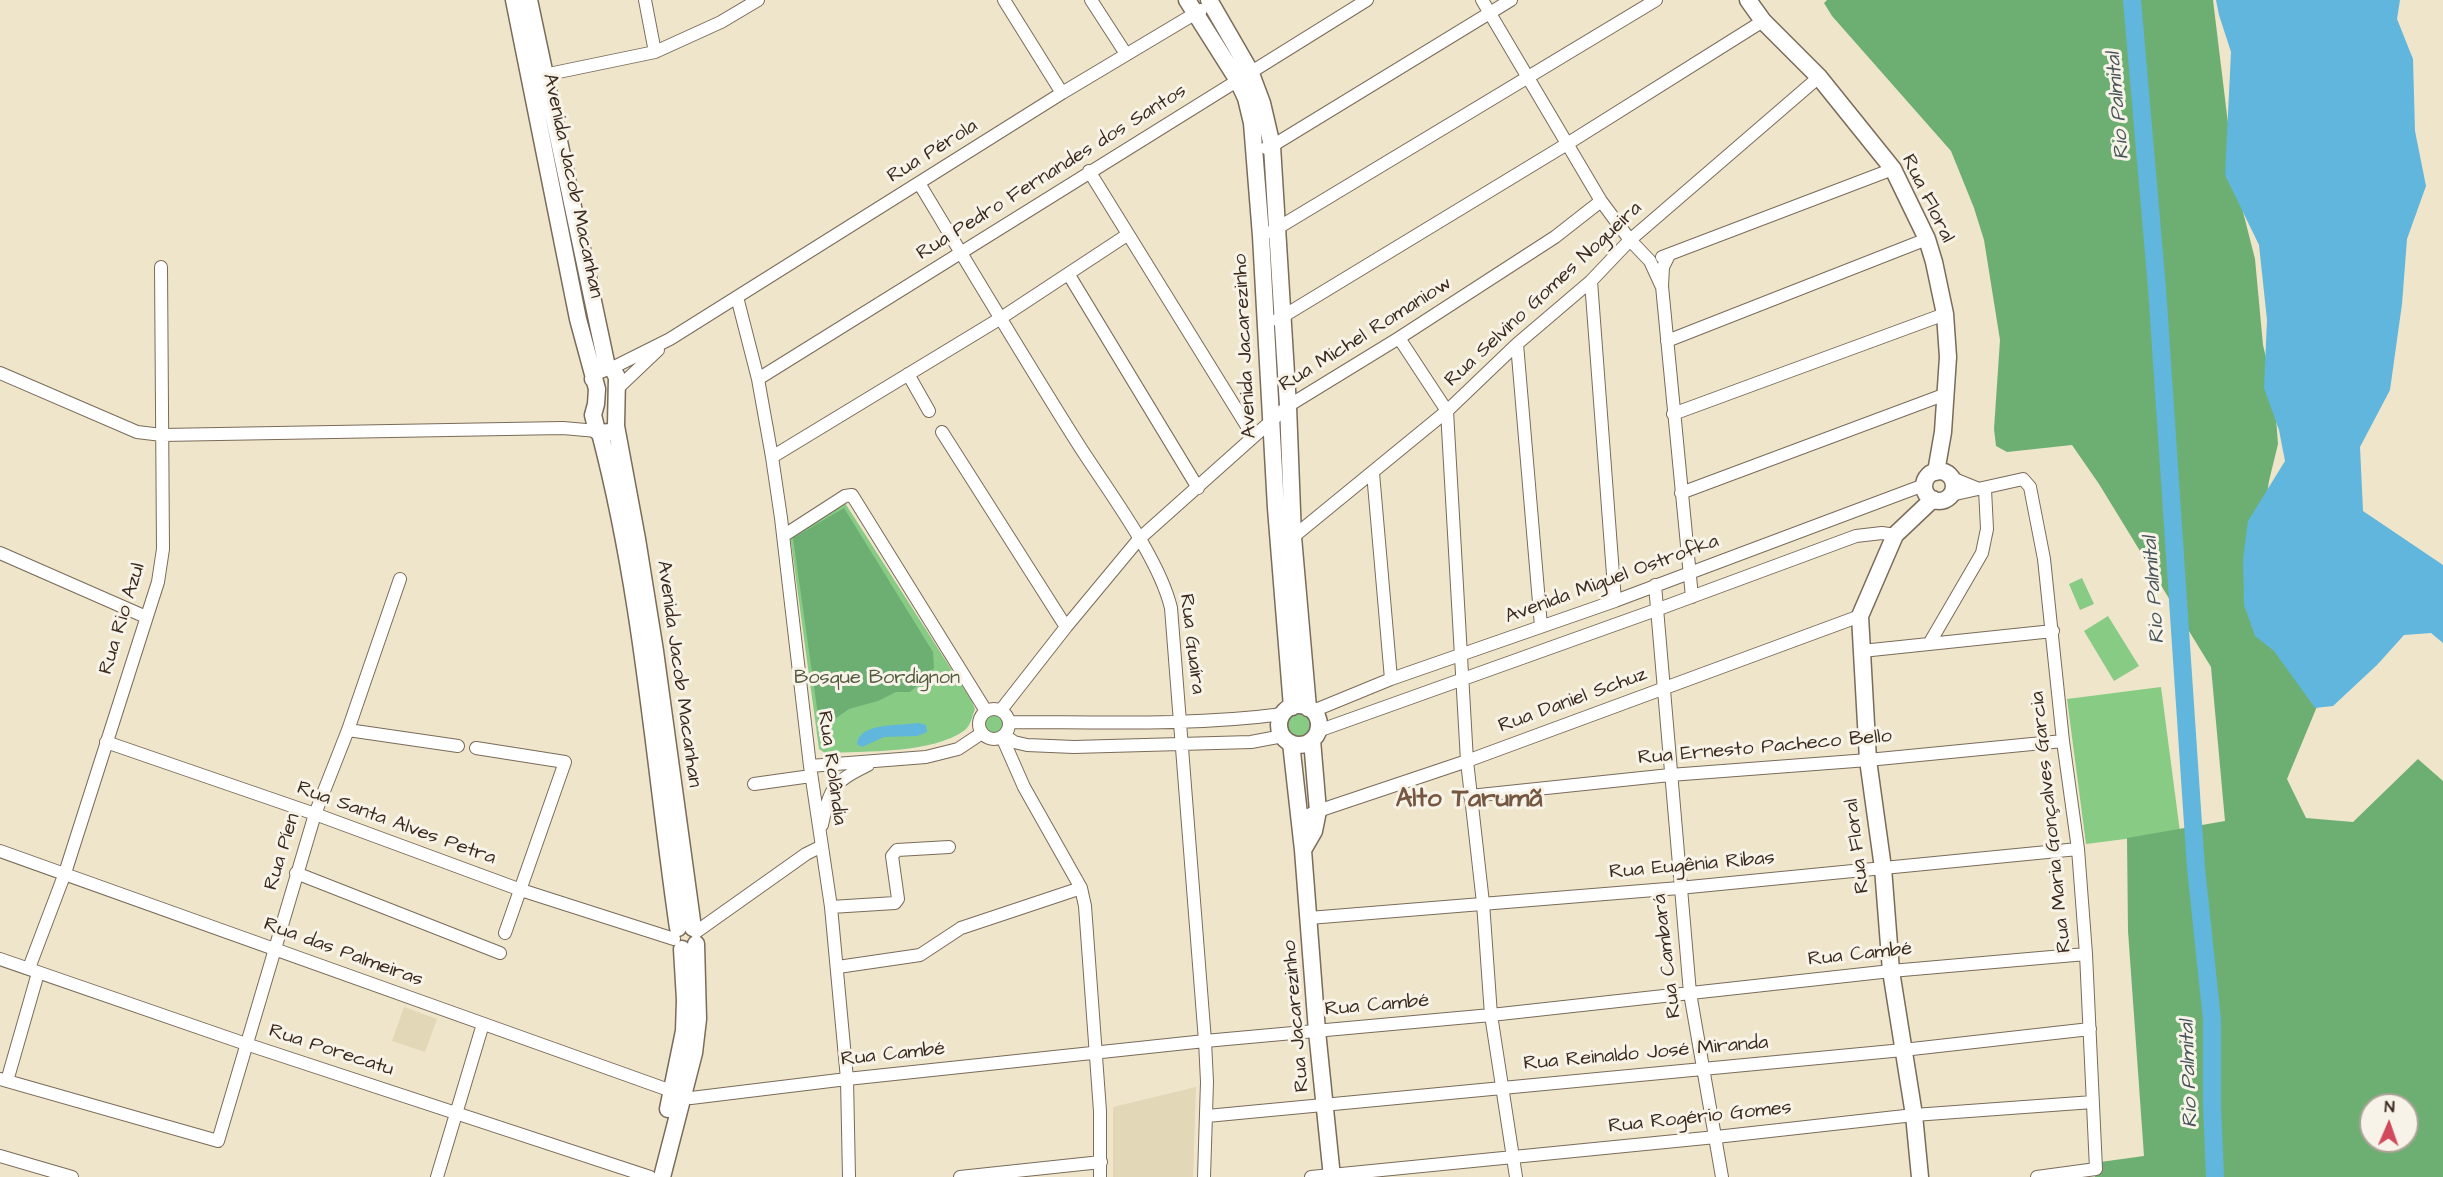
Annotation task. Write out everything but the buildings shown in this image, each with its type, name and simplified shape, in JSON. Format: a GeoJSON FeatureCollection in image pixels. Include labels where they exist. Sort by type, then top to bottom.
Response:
{"type":"FeatureCollection","features":[{"type":"Feature","properties":{"kind":"street","name":"Avenida Jacob Macanhan"},"geometry":{"type":"LineString","coordinates":[[514,0],[626,545],[686,937],[684,1031],[678,1094],[662,1177]]}},
{"type":"Feature","properties":{"kind":"street","name":"Avenida Jacob Macanhan"},"geometry":{"type":"LineString","coordinates":[[529,0],[610,368],[616,377],[618,388],[615,404],[601,426]]}},
{"type":"Feature","properties":{"kind":"street"},"geometry":{"type":"LineString","coordinates":[[645,0],[655,52]]}},
{"type":"Feature","properties":{"kind":"street"},"geometry":{"type":"LineString","coordinates":[[544,75],[655,52],[722,22],[758,0]]}},
{"type":"Feature","properties":{"kind":"street"},"geometry":{"type":"LineString","coordinates":[[1004,0],[1062,93]]}},
{"type":"Feature","properties":{"kind":"street"},"geometry":{"type":"LineString","coordinates":[[1091,0],[1126,54]]}},
{"type":"Feature","properties":{"kind":"street","name":"Rua Pedro Fernandes dos Santos"},"geometry":{"type":"LineString","coordinates":[[758,379],[1243,75],[1367,0]]}},
{"type":"Feature","properties":{"kind":"street"},"geometry":{"type":"LineString","coordinates":[[1482,0],[1601,201],[1630,240],[1650,261],[1662,286]]}},
{"type":"Feature","properties":{"kind":"street"},"geometry":{"type":"LineString","coordinates":[[1264,148],[1510,0]]}},
{"type":"Feature","properties":{"kind":"street"},"geometry":{"type":"LineString","coordinates":[[1261,236],[1277,230],[1656,0]]}},
{"type":"Feature","properties":{"kind":"street","name":"Rua Floral"},"geometry":{"type":"LineString","coordinates":[[1748,0],[1763,21],[1819,77],[1893,169],[1927,238],[1935,262],[1945,314],[1948,357],[1938,485],[1895,535],[1860,616],[1868,760],[1883,868],[1891,971],[1914,1115],[1920,1177]]}},
{"type":"Feature","properties":{"kind":"street","name":"Rua Pérola"},"geometry":{"type":"LineString","coordinates":[[610,368],[670,339],[1126,54],[1191,7],[1212,1]]}},
{"type":"Feature","properties":{"kind":"street","name":"Avenida Jacarezinho"},"geometry":{"type":"LineString","coordinates":[[1212,1],[1243,75],[1250,110],[1264,148],[1277,230],[1288,406],[1299,710]]}},
{"type":"Feature","properties":{"kind":"street","name":"Avenida Jacarezinho"},"geometry":{"type":"LineString","coordinates":[[1191,7],[1243,75]]}},
{"type":"Feature","properties":{"kind":"street"},"geometry":{"type":"LineString","coordinates":[[1265,326],[1567,144],[1763,21]]}},
{"type":"Feature","properties":{"kind":"street","name":"Rua Selvino Gomes Nogueira"},"geometry":{"type":"LineString","coordinates":[[1293,537],[1447,411],[1517,344],[1591,281],[1630,240],[1819,77]]}},
{"type":"Feature","properties":{"kind":"street","name":"Avenida Jacarezinho"},"geometry":{"type":"LineString","coordinates":[[1264,148],[1261,236],[1265,326],[1277,518],[1299,710]]}},
{"type":"Feature","properties":{"kind":"street"},"geometry":{"type":"LineString","coordinates":[[1650,261],[1893,169]]}},
{"type":"Feature","properties":{"kind":"street"},"geometry":{"type":"LineString","coordinates":[[1089,171],[1253,436]]}},
{"type":"Feature","properties":{"kind":"street","name":"Rua Guaíra"},"geometry":{"type":"LineString","coordinates":[[919,183],[1139,539],[1169,600],[1181,722],[1205,1041],[1207,1116],[1204,1177]]}},
{"type":"Feature","properties":{"kind":"street","name":"Rua Michel Romaniow"},"geometry":{"type":"LineString","coordinates":[[1001,710],[1139,539],[1288,406],[1399,338],[1555,237],[1601,201]]}},
{"type":"Feature","properties":{"kind":"street"},"geometry":{"type":"LineString","coordinates":[[772,457],[1001,318],[1127,235]]}},
{"type":"Feature","properties":{"kind":"street"},"geometry":{"type":"LineString","coordinates":[[1667,341],[1927,238]]}},
{"type":"Feature","properties":{"kind":"street"},"geometry":{"type":"LineString","coordinates":[[1669,255],[1663,267],[1662,286],[1692,597]]}},
{"type":"Feature","properties":{"kind":"street","name":"Rua Rio Azul"},"geometry":{"type":"LineString","coordinates":[[3,1080],[33,970],[158,582],[163,549],[161,267]]}},
{"type":"Feature","properties":{"kind":"street"},"geometry":{"type":"LineString","coordinates":[[1069,275],[1198,488]]}},
{"type":"Feature","properties":{"kind":"street"},"geometry":{"type":"LineString","coordinates":[[1591,281],[1615,601]]}},
{"type":"Feature","properties":{"kind":"street","name":"Rua Rolândia"},"geometry":{"type":"LineString","coordinates":[[737,297],[758,379],[772,457],[810,771],[831,907],[847,1079],[849,1177]]}},
{"type":"Feature","properties":{"kind":"street"},"geometry":{"type":"LineString","coordinates":[[1674,414],[1945,314]]}},
{"type":"Feature","properties":{"kind":"street"},"geometry":{"type":"LineString","coordinates":[[1399,338],[1447,411],[1470,796],[1483,903],[1491,1015],[1516,1177]]}},
{"type":"Feature","properties":{"kind":"street","name":"Rua Pérola"},"geometry":{"type":"LineString","coordinates":[[618,388],[670,339]]}},
{"type":"Feature","properties":{"kind":"street"},"geometry":{"type":"LineString","coordinates":[[1517,344],[1540,626]]}},
{"type":"Feature","properties":{"kind":"street"},"geometry":{"type":"LineString","coordinates":[[593,379],[594,372],[610,368]]}},
{"type":"Feature","properties":{"kind":"street"},"geometry":{"type":"LineString","coordinates":[[0,373],[137,432],[162,435],[601,426]]}},
{"type":"Feature","properties":{"kind":"street"},"geometry":{"type":"LineString","coordinates":[[908,374],[930,411]]}},
{"type":"Feature","properties":{"kind":"street"},"geometry":{"type":"LineString","coordinates":[[1681,493],[1946,394]]}},
{"type":"Feature","properties":{"kind":"street"},"geometry":{"type":"LineString","coordinates":[[942,432],[1066,627]]}},
{"type":"Feature","properties":{"kind":"street"},"geometry":{"type":"LineString","coordinates":[[1373,473],[1391,679]]}},
{"type":"Feature","properties":{"kind":"street","name":"Rua Maria Gonçalves Garcia"},"geometry":{"type":"LineString","coordinates":[[2019,480],[2023,479],[2030,487],[2044,559],[2063,741],[2078,849],[2086,954],[2096,1169],[2037,1177]]}},
{"type":"Feature","properties":{"kind":"street","name":"Avenida Miguel Ostrofka"},"geometry":{"type":"LineString","coordinates":[[1009,722],[1113,724],[1181,722],[1299,710],[1615,601],[1938,485],[1982,489],[2019,480]]}},
{"type":"Feature","properties":{"kind":"street"},"geometry":{"type":"LineString","coordinates":[[1929,644],[1982,553],[1987,528],[1982,489]]}},
{"type":"Feature","properties":{"kind":"street"},"geometry":{"type":"LineString","coordinates":[[783,536],[845,496],[852,495],[986,711]]}},
{"type":"Feature","properties":{"kind":"street"},"geometry":{"type":"LineString","coordinates":[[1003,736],[1014,742],[1074,747],[1182,745],[1287,739],[1302,745],[1315,736],[1463,680],[1856,536],[1882,533],[1895,535]]}},
{"type":"Feature","properties":{"kind":"street"},"geometry":{"type":"LineString","coordinates":[[0,553],[146,616]]}},
{"type":"Feature","properties":{"kind":"street","name":"Rua Píen"},"geometry":{"type":"LineString","coordinates":[[3,1080],[218,1141],[315,814],[348,730],[400,579]]}},
{"type":"Feature","properties":{"kind":"street","name":"Rua Cambará"},"geometry":{"type":"LineString","coordinates":[[1655,585],[1679,888],[1690,993],[1722,1177]]}},
{"type":"Feature","properties":{"kind":"street","name":"Rua Daniel Schuz"},"geometry":{"type":"LineString","coordinates":[[1299,822],[1317,811],[1467,761],[1860,616]]}},
{"type":"Feature","properties":{"kind":"street"},"geometry":{"type":"LineString","coordinates":[[1862,651],[2053,631]]}},
{"type":"Feature","properties":{"kind":"street"},"geometry":{"type":"LineString","coordinates":[[994,708],[1001,710],[1009,722],[1008,729],[1003,736],[993,739],[982,733],[979,721],[986,711],[994,708]]}},
{"type":"Feature","properties":{"kind":"street"},"geometry":{"type":"LineString","coordinates":[[1287,739],[1280,728],[1299,710],[1318,720],[1315,736]]}},
{"type":"Feature","properties":{"kind":"street"},"geometry":{"type":"LineString","coordinates":[[348,730],[458,746]]}},
{"type":"Feature","properties":{"kind":"street"},"geometry":{"type":"LineString","coordinates":[[754,784],[810,771],[926,757],[958,748],[982,733]]}},
{"type":"Feature","properties":{"kind":"street"},"geometry":{"type":"LineString","coordinates":[[1003,736],[1024,787],[1081,888],[1085,906],[1100,1111],[1100,1177]]}},
{"type":"Feature","properties":{"kind":"street","name":"Rua Jacarezinho"},"geometry":{"type":"LineString","coordinates":[[1303,850],[1314,831],[1317,811],[1315,736]]}},
{"type":"Feature","properties":{"kind":"street","name":"Rua Jacarezinho"},"geometry":{"type":"LineString","coordinates":[[1287,739],[1303,850],[1317,1031],[1332,1176]]}},
{"type":"Feature","properties":{"kind":"street","name":"Rua Ernesto Pacheco Bello"},"geometry":{"type":"LineString","coordinates":[[1470,796],[1670,775],[1868,760],[2063,741]]}},
{"type":"Feature","properties":{"kind":"street","name":"Rua Santa Alves Petra"},"geometry":{"type":"LineString","coordinates":[[106,742],[315,814],[521,890],[686,937]]}},
{"type":"Feature","properties":{"kind":"street"},"geometry":{"type":"LineString","coordinates":[[476,748],[565,762],[505,933]]}},
{"type":"Feature","properties":{"kind":"street"},"geometry":{"type":"LineString","coordinates":[[820,833],[827,802],[837,784],[842,778],[872,763]]}},
{"type":"Feature","properties":{"kind":"street"},"geometry":{"type":"LineString","coordinates":[[686,937],[806,854],[822,846]]}},
{"type":"Feature","properties":{"kind":"street"},"geometry":{"type":"LineString","coordinates":[[831,907],[895,903],[898,899],[892,856],[897,850],[949,847]]}},
{"type":"Feature","properties":{"kind":"street","name":"Rua Eugênia Ribas"},"geometry":{"type":"LineString","coordinates":[[1309,918],[1679,888],[2078,849]]}},
{"type":"Feature","properties":{"kind":"street","name":"Rua das Palmeiras"},"geometry":{"type":"LineString","coordinates":[[0,851],[678,1094]]}},
{"type":"Feature","properties":{"kind":"street"},"geometry":{"type":"LineString","coordinates":[[296,873],[501,953]]}},
{"type":"Feature","properties":{"kind":"street"},"geometry":{"type":"LineString","coordinates":[[838,967],[920,955],[961,928],[1081,888]]}},
{"type":"Feature","properties":{"kind":"street","name":"Rua Cambé"},"geometry":{"type":"LineString","coordinates":[[678,1094],[691,1098],[1205,1041],[1491,1015],[1891,971],[2086,954]]}},
{"type":"Feature","properties":{"kind":"street","name":"Rua Porecatu"},"geometry":{"type":"LineString","coordinates":[[0,959],[246,1044],[651,1177]]}},
{"type":"Feature","properties":{"kind":"street"},"geometry":{"type":"LineString","coordinates":[[437,1177],[483,1024]]}},
{"type":"Feature","properties":{"kind":"street","name":"Rua Reinaldo José Miranda"},"geometry":{"type":"LineString","coordinates":[[1207,1116],[1704,1067],[1903,1050],[2090,1029]]}},
{"type":"Feature","properties":{"kind":"street","name":"Avenida Jacob Macanhan"},"geometry":{"type":"LineString","coordinates":[[651,1177],[678,1094]]}},
{"type":"Feature","properties":{"kind":"street","name":"Rua Rogério Gomes"},"geometry":{"type":"LineString","coordinates":[[1311,1177],[1914,1115],[2093,1101]]}},
{"type":"Feature","properties":{"kind":"street"},"geometry":{"type":"LineString","coordinates":[[0,1156],[72,1177]]}},
{"type":"Feature","properties":{"kind":"street"},"geometry":{"type":"LineString","coordinates":[[960,1177],[1101,1162]]}},
{"type":"Feature","properties":{"kind":"shaded area"},"geometry":{"type":"Polygon","coordinates":[[[404,1007],[437,1019],[425,1052],[392,1041],[404,1007]]]}},
{"type":"Feature","properties":{"kind":"shaded area"},"geometry":{"type":"Polygon","coordinates":[[[1196,1087],[1193,1177],[1113,1177],[1113,1107],[1196,1087]]]}},
{"type":"Feature","properties":{"kind":"green space"},"geometry":{"type":"Polygon","coordinates":[[[1827,0],[2213,0],[2231,148],[2240,200],[2255,259],[2263,345],[2274,392],[2278,444],[2269,481],[2258,554],[2323,692],[2287,779],[2306,818],[2353,822],[2418,759],[2443,781],[2443,1177],[2095,1177],[2093,1163],[2144,1156],[2128,931],[2127,838],[2225,821],[2211,667],[2099,484],[2072,445],[2007,452],[1996,446],[1994,429],[2000,340],[1984,240],[1974,208],[1951,151],[1832,16],[1824,3],[1827,0]]]}},
{"type":"Feature","properties":{"kind":"green space","name":"Bosque Bordignon"},"geometry":{"type":"Polygon","coordinates":[[[845,503],[971,700],[975,709],[969,726],[951,738],[898,750],[825,753],[819,749],[790,535],[845,503]]]}},
{"type":"Feature","properties":{"kind":"green space","name":"Bosque Bordignon"},"geometry":{"type":"Polygon","coordinates":[[[844,508],[933,652],[934,668],[910,692],[896,692],[878,701],[849,709],[832,721],[819,722],[793,538],[844,508]]]}},
{"type":"Feature","properties":{"kind":"green space"},"geometry":{"type":"Polygon","coordinates":[[[2082,578],[2094,604],[2080,610],[2069,584],[2082,578]]]}},
{"type":"Feature","properties":{"kind":"green space"},"geometry":{"type":"Polygon","coordinates":[[[2108,616],[2139,666],[2114,681],[2084,631],[2108,616]]]}},
{"type":"Feature","properties":{"kind":"green space"},"geometry":{"type":"Polygon","coordinates":[[[2161,687],[2180,832],[2086,844],[2067,699],[2161,687]]]}},
{"type":"Feature","properties":{"kind":"green space"},"geometry":{"type":"Polygon","coordinates":[[[994,713],[1002,716],[1005,724],[1002,732],[994,735],[986,732],[983,724],[986,716],[994,713]]]}},
{"type":"Feature","properties":{"kind":"green space"},"geometry":{"type":"Polygon","coordinates":[[[1299,714],[1308,717],[1311,726],[1308,735],[1299,738],[1290,735],[1287,726],[1290,717],[1299,714]]]}},
{"type":"Feature","properties":{"kind":"water"},"geometry":{"type":"Polygon","coordinates":[[[2216,0],[2400,0],[2397,19],[2413,59],[2415,131],[2426,186],[2407,239],[2402,304],[2390,390],[2360,447],[2363,511],[2443,565],[2443,643],[2431,633],[2404,635],[2377,665],[2333,706],[2315,708],[2274,651],[2255,636],[2244,605],[2243,559],[2248,521],[2285,461],[2279,430],[2264,388],[2267,320],[2259,245],[2225,175],[2231,52],[2216,0]]]}},
{"type":"Feature","properties":{"kind":"water"},"geometry":{"type":"Polygon","coordinates":[[[918,723],[926,725],[927,732],[917,736],[884,737],[862,747],[857,744],[859,737],[873,728],[918,723]]]}},
{"type":"Feature","properties":{"kind":"waterway","name":"Rio Palmital"},"geometry":{"type":"LineString","coordinates":[[2132,0],[2157,288],[2196,868],[2212,1020],[2215,1177]]}},
{"type":"Feature","properties":{"kind":"district","name":"Alto Tarumã"},"geometry":{"type":"Point","coordinates":[1469,801]}}]}
